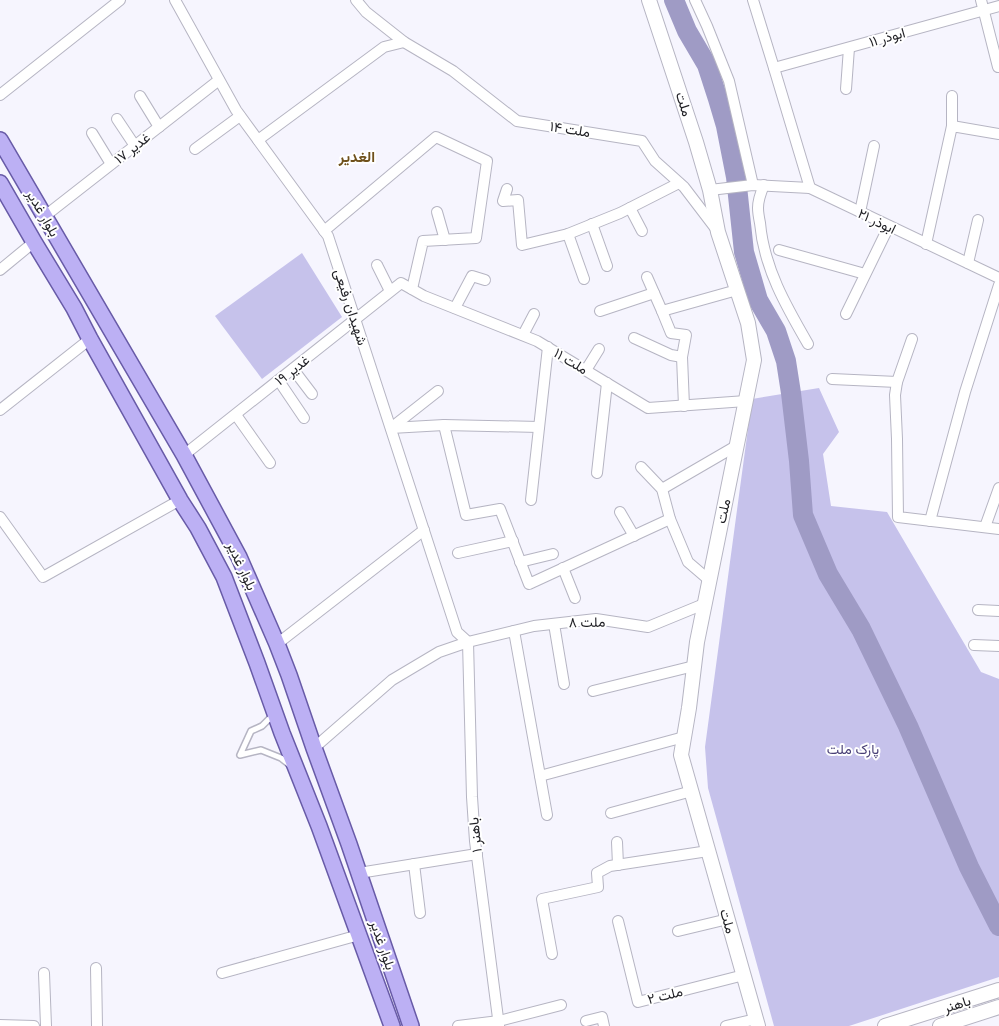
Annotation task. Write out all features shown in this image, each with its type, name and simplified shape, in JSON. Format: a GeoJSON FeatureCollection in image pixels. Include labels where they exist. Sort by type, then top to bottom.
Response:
{"type":"FeatureCollection","features":[{"type":"Feature","properties":{"kind":"main road","name":"ملت"},"geometry":{"type":"LineString","coordinates":[[649,0],[696,142],[710,190],[718,232],[748,323],[754,360],[696,642],[681,755],[757,1022]]}},
{"type":"Feature","properties":{"kind":"main road","name":"بلوار غدیر"},"geometry":{"type":"LineString","coordinates":[[0,140],[184,456],[239,557],[289,675],[359,873],[410,1026]]}},
{"type":"Feature","properties":{"kind":"main road","name":"بلوار غدیر"},"geometry":{"type":"LineString","coordinates":[[0,183],[74,308],[224,577],[392,1026]]}},
{"type":"Feature","properties":{"kind":"main road","name":"باهنر"},"geometry":{"type":"LineString","coordinates":[[885,1026],[999,990]]}},
{"type":"Feature","properties":{"kind":"main road","name":"باهنر"},"geometry":{"type":"LineString","coordinates":[[940,1026],[999,1007]]}},
{"type":"Feature","properties":{"kind":"street"},"geometry":{"type":"LineString","coordinates":[[0,95],[120,0]]}},
{"type":"Feature","properties":{"kind":"street","name":"شهیدان رفیعی"},"geometry":{"type":"LineString","coordinates":[[175,0],[240,116],[328,236],[458,632],[468,642]]}},
{"type":"Feature","properties":{"kind":"street","name":"۱۴ ملت"},"geometry":{"type":"LineString","coordinates":[[356,0],[366,12],[404,42],[454,71],[517,121],[642,141],[655,161],[684,187],[718,232]]}},
{"type":"Feature","properties":{"kind":"street"},"geometry":{"type":"LineString","coordinates":[[695,0],[728,81],[755,185],[764,249],[769,267],[808,344]]}},
{"type":"Feature","properties":{"kind":"street"},"geometry":{"type":"LineString","coordinates":[[752,0],[810,188]]}},
{"type":"Feature","properties":{"kind":"street"},"geometry":{"type":"LineString","coordinates":[[982,5],[998,67]]}},
{"type":"Feature","properties":{"kind":"street","name":"ابوذر ۱۱"},"geometry":{"type":"LineString","coordinates":[[774,68],[849,48],[982,5],[999,6]]}},
{"type":"Feature","properties":{"kind":"street"},"geometry":{"type":"LineString","coordinates":[[258,140],[384,47],[404,42]]}},
{"type":"Feature","properties":{"kind":"street"},"geometry":{"type":"LineString","coordinates":[[846,89],[849,48]]}},
{"type":"Feature","properties":{"kind":"street","name":"۱۷ غدیر"},"geometry":{"type":"LineString","coordinates":[[45,216],[219,80]]}},
{"type":"Feature","properties":{"kind":"street"},"geometry":{"type":"LineString","coordinates":[[140,96],[159,127]]}},
{"type":"Feature","properties":{"kind":"street"},"geometry":{"type":"LineString","coordinates":[[926,244],[952,126],[952,96]]}},
{"type":"Feature","properties":{"kind":"street"},"geometry":{"type":"LineString","coordinates":[[195,149],[240,116]]}},
{"type":"Feature","properties":{"kind":"street"},"geometry":{"type":"LineString","coordinates":[[117,119],[135,146]]}},
{"type":"Feature","properties":{"kind":"street"},"geometry":{"type":"LineString","coordinates":[[952,126],[999,134]]}},
{"type":"Feature","properties":{"kind":"street"},"geometry":{"type":"LineString","coordinates":[[92,133],[111,164]]}},
{"type":"Feature","properties":{"kind":"street"},"geometry":{"type":"LineString","coordinates":[[324,230],[436,137],[487,162],[476,238],[423,241],[412,289]]}},
{"type":"Feature","properties":{"kind":"street"},"geometry":{"type":"LineString","coordinates":[[860,212],[874,146]]}},
{"type":"Feature","properties":{"kind":"street"},"geometry":{"type":"LineString","coordinates":[[507,189],[503,201],[518,200],[522,245],[568,234],[630,208],[679,183]]}},
{"type":"Feature","properties":{"kind":"street","name":"۲۱ ابوذر"},"geometry":{"type":"LineString","coordinates":[[710,190],[755,185],[810,188],[999,278]]}},
{"type":"Feature","properties":{"kind":"street"},"geometry":{"type":"LineString","coordinates":[[630,208],[642,231]]}},
{"type":"Feature","properties":{"kind":"street"},"geometry":{"type":"LineString","coordinates":[[437,212],[445,240]]}},
{"type":"Feature","properties":{"kind":"street"},"geometry":{"type":"LineString","coordinates":[[968,263],[978,220]]}},
{"type":"Feature","properties":{"kind":"street"},"geometry":{"type":"LineString","coordinates":[[592,224],[607,266]]}},
{"type":"Feature","properties":{"kind":"street"},"geometry":{"type":"LineString","coordinates":[[846,314],[888,226]]}},
{"type":"Feature","properties":{"kind":"street"},"geometry":{"type":"LineString","coordinates":[[568,234],[584,279]]}},
{"type":"Feature","properties":{"kind":"street"},"geometry":{"type":"LineString","coordinates":[[0,270],[34,242]]}},
{"type":"Feature","properties":{"kind":"street"},"geometry":{"type":"LineString","coordinates":[[779,250],[865,274]]}},
{"type":"Feature","properties":{"kind":"street"},"geometry":{"type":"LineString","coordinates":[[377,265],[390,292]]}},
{"type":"Feature","properties":{"kind":"street"},"geometry":{"type":"LineString","coordinates":[[455,308],[472,276],[484,280]]}},
{"type":"Feature","properties":{"kind":"street"},"geometry":{"type":"LineString","coordinates":[[647,277],[671,332],[686,335],[682,356],[684,406]]}},
{"type":"Feature","properties":{"kind":"street","name":"۱۹ غدیر"},"geometry":{"type":"LineString","coordinates":[[184,456],[401,283]]}},
{"type":"Feature","properties":{"kind":"street","name":"۱۱ ملت"},"geometry":{"type":"LineString","coordinates":[[401,283],[424,296],[538,341],[648,408],[746,401]]}},
{"type":"Feature","properties":{"kind":"street"},"geometry":{"type":"LineString","coordinates":[[930,521],[965,392],[999,285]]}},
{"type":"Feature","properties":{"kind":"street"},"geometry":{"type":"LineString","coordinates":[[662,311],[737,290]]}},
{"type":"Feature","properties":{"kind":"street"},"geometry":{"type":"LineString","coordinates":[[600,312],[654,293]]}},
{"type":"Feature","properties":{"kind":"street"},"geometry":{"type":"LineString","coordinates":[[523,335],[534,314]]}},
{"type":"Feature","properties":{"kind":"street"},"geometry":{"type":"LineString","coordinates":[[634,338],[671,355],[682,356]]}},
{"type":"Feature","properties":{"kind":"street"},"geometry":{"type":"LineString","coordinates":[[0,410],[90,339]]}},
{"type":"Feature","properties":{"kind":"street"},"geometry":{"type":"LineString","coordinates":[[912,339],[897,382],[895,395],[898,517],[999,529]]}},
{"type":"Feature","properties":{"kind":"street"},"geometry":{"type":"LineString","coordinates":[[531,500],[548,348]]}},
{"type":"Feature","properties":{"kind":"street"},"geometry":{"type":"LineString","coordinates":[[586,370],[599,349]]}},
{"type":"Feature","properties":{"kind":"street"},"geometry":{"type":"LineString","coordinates":[[293,369],[312,394]]}},
{"type":"Feature","properties":{"kind":"street"},"geometry":{"type":"LineString","coordinates":[[832,379],[897,382]]}},
{"type":"Feature","properties":{"kind":"street"},"geometry":{"type":"LineString","coordinates":[[279,381],[304,418]]}},
{"type":"Feature","properties":{"kind":"street"},"geometry":{"type":"LineString","coordinates":[[597,473],[607,383]]}},
{"type":"Feature","properties":{"kind":"street"},"geometry":{"type":"LineString","coordinates":[[391,428],[438,391]]}},
{"type":"Feature","properties":{"kind":"street"},"geometry":{"type":"LineString","coordinates":[[236,415],[270,462]]}},
{"type":"Feature","properties":{"kind":"street"},"geometry":{"type":"LineString","coordinates":[[391,428],[444,425],[539,427]]}},
{"type":"Feature","properties":{"kind":"street"},"geometry":{"type":"LineString","coordinates":[[444,425],[466,515],[500,509],[529,584],[670,519]]}},
{"type":"Feature","properties":{"kind":"street"},"geometry":{"type":"LineString","coordinates":[[662,489],[736,446]]}},
{"type":"Feature","properties":{"kind":"street"},"geometry":{"type":"LineString","coordinates":[[641,467],[662,489],[670,519],[688,562],[709,580]]}},
{"type":"Feature","properties":{"kind":"street"},"geometry":{"type":"LineString","coordinates":[[985,527],[999,488]]}},
{"type":"Feature","properties":{"kind":"street"},"geometry":{"type":"LineString","coordinates":[[0,517],[43,577],[180,500]]}},
{"type":"Feature","properties":{"kind":"street"},"geometry":{"type":"LineString","coordinates":[[620,512],[634,536]]}},
{"type":"Feature","properties":{"kind":"street"},"geometry":{"type":"LineString","coordinates":[[277,644],[424,530]]}},
{"type":"Feature","properties":{"kind":"street"},"geometry":{"type":"LineString","coordinates":[[458,553],[513,541]]}},
{"type":"Feature","properties":{"kind":"street"},"geometry":{"type":"LineString","coordinates":[[520,562],[553,554]]}},
{"type":"Feature","properties":{"kind":"street"},"geometry":{"type":"LineString","coordinates":[[563,568],[575,598]]}},
{"type":"Feature","properties":{"kind":"street","name":"۸ ملت"},"geometry":{"type":"LineString","coordinates":[[314,748],[392,680],[439,652],[468,642],[534,626],[596,619],[648,626],[704,604]]}},
{"type":"Feature","properties":{"kind":"street"},"geometry":{"type":"LineString","coordinates":[[978,610],[999,611]]}},
{"type":"Feature","properties":{"kind":"street"},"geometry":{"type":"LineString","coordinates":[[554,624],[564,684]]}},
{"type":"Feature","properties":{"kind":"street"},"geometry":{"type":"LineString","coordinates":[[514,631],[547,815]]}},
{"type":"Feature","properties":{"kind":"street","name":"باهنر ۱"},"geometry":{"type":"LineString","coordinates":[[468,642],[472,797],[477,854],[499,1024]]}},
{"type":"Feature","properties":{"kind":"street"},"geometry":{"type":"LineString","coordinates":[[974,645],[999,646]]}},
{"type":"Feature","properties":{"kind":"street"},"geometry":{"type":"LineString","coordinates":[[593,691],[694,666]]}},
{"type":"Feature","properties":{"kind":"street"},"geometry":{"type":"LineString","coordinates":[[540,776],[684,737]]}},
{"type":"Feature","properties":{"kind":"street"},"geometry":{"type":"LineString","coordinates":[[611,813],[692,791]]}},
{"type":"Feature","properties":{"kind":"street"},"geometry":{"type":"LineString","coordinates":[[617,842],[618,865]]}},
{"type":"Feature","properties":{"kind":"street"},"geometry":{"type":"LineString","coordinates":[[552,954],[542,899],[598,887],[597,873],[610,866],[708,851]]}},
{"type":"Feature","properties":{"kind":"street"},"geometry":{"type":"LineString","coordinates":[[359,873],[477,854]]}},
{"type":"Feature","properties":{"kind":"street"},"geometry":{"type":"LineString","coordinates":[[414,864],[420,913]]}},
{"type":"Feature","properties":{"kind":"street"},"geometry":{"type":"LineString","coordinates":[[678,931],[728,919]]}},
{"type":"Feature","properties":{"kind":"street","name":"۲ ملت"},"geometry":{"type":"LineString","coordinates":[[618,921],[638,1002],[744,975]]}},
{"type":"Feature","properties":{"kind":"street"},"geometry":{"type":"LineString","coordinates":[[222,973],[359,935]]}},
{"type":"Feature","properties":{"kind":"street"},"geometry":{"type":"LineString","coordinates":[[96,968],[97,1026]]}},
{"type":"Feature","properties":{"kind":"street"},"geometry":{"type":"LineString","coordinates":[[44,973],[46,1026]]}},
{"type":"Feature","properties":{"kind":"street"},"geometry":{"type":"LineString","coordinates":[[458,1026],[499,1024],[562,1005]]}},
{"type":"Feature","properties":{"kind":"street"},"geometry":{"type":"LineString","coordinates":[[586,1021],[602,1017],[604,1026]]}},
{"type":"Feature","properties":{"kind":"street"},"geometry":{"type":"LineString","coordinates":[[726,1026],[757,1022]]}},
{"type":"Feature","properties":{"kind":"street"},"geometry":{"type":"LineString","coordinates":[[0,1025],[34,1026]]}},
{"type":"Feature","properties":{"kind":"lane"},"geometry":{"type":"LineString","coordinates":[[275,713],[262,726],[251,731],[240,755],[261,750],[281,758],[298,772]]}},
{"type":"Feature","properties":{"kind":"green space"},"geometry":{"type":"Polygon","coordinates":[[[302,253],[342,317],[262,379],[215,316],[302,253]]]}},
{"type":"Feature","properties":{"kind":"green space","name":"پارک ملت"},"geometry":{"type":"Polygon","coordinates":[[[819,388],[839,432],[823,454],[831,506],[887,512],[981,672],[999,679],[999,977],[849,1026],[774,1026],[708,788],[705,747],[752,399],[819,388]]]}},
{"type":"Feature","properties":{"kind":"waterway"},"geometry":{"type":"LineString","coordinates":[[674,0],[687,31],[707,65],[718,99],[726,126],[736,177],[744,252],[758,300],[776,331],[786,361],[799,461],[803,515],[828,574],[861,629],[908,726],[969,867],[999,926]]}},
{"type":"Feature","properties":{"kind":"district","name":"الغدیر"},"geometry":{"type":"Point","coordinates":[357,157]}}]}
